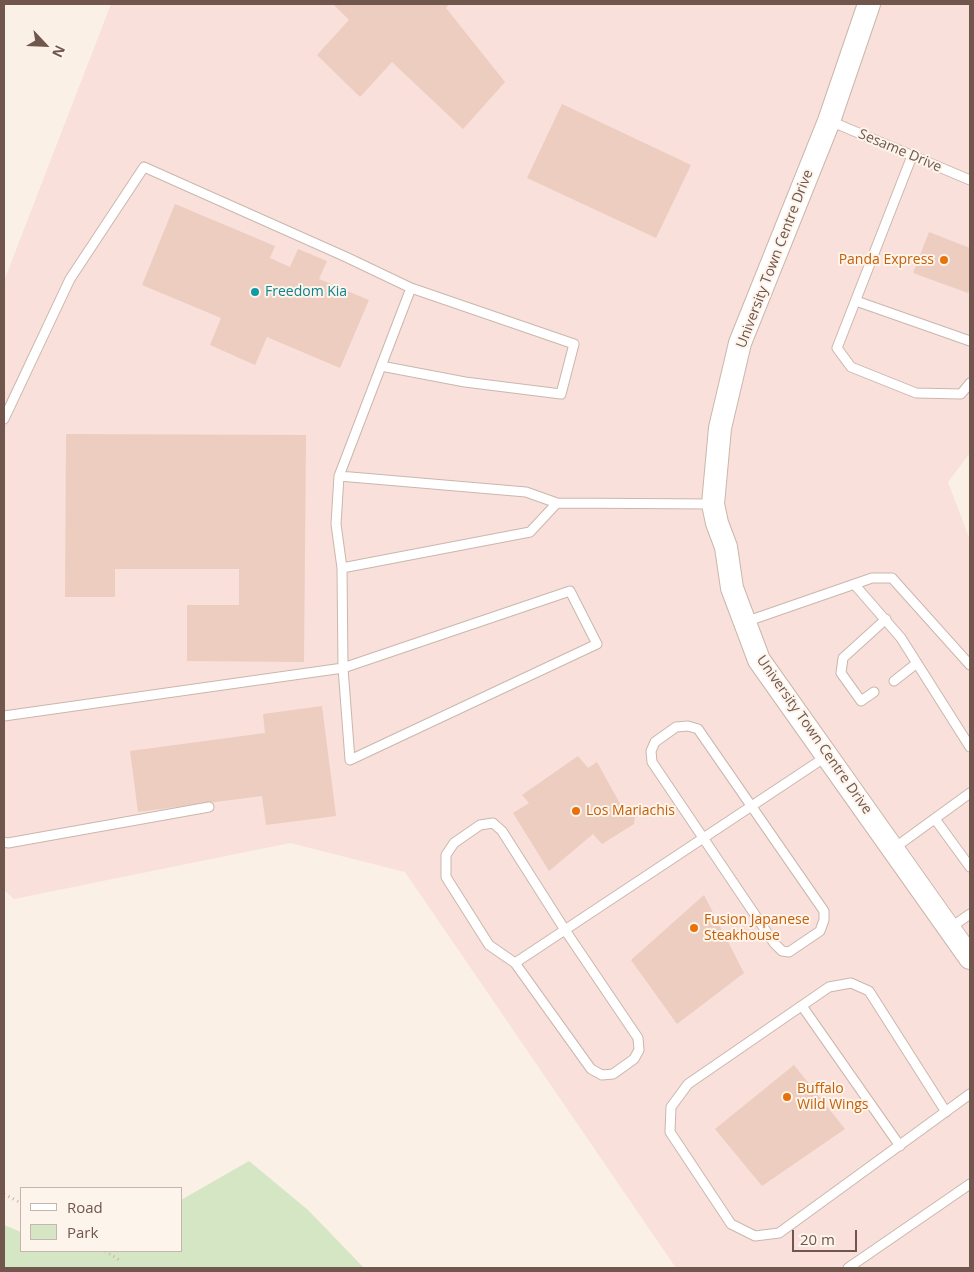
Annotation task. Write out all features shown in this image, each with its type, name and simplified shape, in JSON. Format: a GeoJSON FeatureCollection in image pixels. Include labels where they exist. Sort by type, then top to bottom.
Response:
{"type":"FeatureCollection","features":[{"type":"Feature","properties":{"kind":"street","name":"University Town Centre Drive"},"geometry":{"type":"LineString","coordinates":[[869,4],[829,121],[740,343],[720,428],[713,504],[717,523],[726,547],[732,588],[759,660],[970,958]]}},
{"type":"Feature","properties":{"kind":"lane","name":"Sesame Drive"},"geometry":{"type":"LineString","coordinates":[[829,121],[970,180]]}},
{"type":"Feature","properties":{"kind":"lane"},"geometry":{"type":"LineString","coordinates":[[912,156],[837,348],[851,367],[916,393],[961,394],[970,383]]}},
{"type":"Feature","properties":{"kind":"lane"},"geometry":{"type":"LineString","coordinates":[[4,419],[70,279],[144,167],[411,288],[574,344],[561,394],[464,382],[381,366]]}},
{"type":"Feature","properties":{"kind":"lane"},"geometry":{"type":"LineString","coordinates":[[4,716],[343,668],[570,592],[597,644],[350,760],[343,668],[342,568],[336,524],[339,476],[411,288]]}},
{"type":"Feature","properties":{"kind":"lane"},"geometry":{"type":"LineString","coordinates":[[856,301],[970,341]]}},
{"type":"Feature","properties":{"kind":"lane"},"geometry":{"type":"LineString","coordinates":[[339,476],[526,492],[557,503],[713,504]]}},
{"type":"Feature","properties":{"kind":"lane"},"geometry":{"type":"LineString","coordinates":[[342,568],[530,532],[557,503]]}},
{"type":"Feature","properties":{"kind":"lane"},"geometry":{"type":"LineString","coordinates":[[745,622],[872,578],[892,578],[970,665]]}},
{"type":"Feature","properties":{"kind":"lane"},"geometry":{"type":"LineString","coordinates":[[854,584],[902,638],[970,747]]}},
{"type":"Feature","properties":{"kind":"lane"},"geometry":{"type":"LineString","coordinates":[[874,692],[861,701],[842,674],[842,658],[886,619]]}},
{"type":"Feature","properties":{"kind":"lane"},"geometry":{"type":"LineString","coordinates":[[894,680],[918,663]]}},
{"type":"Feature","properties":{"kind":"lane"},"geometry":{"type":"LineString","coordinates":[[688,726],[698,729],[751,807],[824,911],[824,920],[820,931],[788,952],[782,951],[774,944],[652,762],[651,752],[655,742],[676,727],[688,726]]}},
{"type":"Feature","properties":{"kind":"lane"},"geometry":{"type":"LineString","coordinates":[[515,963],[828,756]]}},
{"type":"Feature","properties":{"kind":"lane"},"geometry":{"type":"LineString","coordinates":[[893,849],[970,793]]}},
{"type":"Feature","properties":{"kind":"lane"},"geometry":{"type":"LineString","coordinates":[[4,842],[209,807]]}},
{"type":"Feature","properties":{"kind":"lane"},"geometry":{"type":"LineString","coordinates":[[935,820],[970,867]]}},
{"type":"Feature","properties":{"kind":"lane"},"geometry":{"type":"LineString","coordinates":[[493,824],[502,831],[565,930],[638,1038],[639,1050],[634,1059],[613,1074],[602,1075],[591,1069],[515,963],[489,945],[446,877],[446,855],[454,843],[480,825],[493,824]]}},
{"type":"Feature","properties":{"kind":"lane"},"geometry":{"type":"LineString","coordinates":[[949,928],[970,914]]}},
{"type":"Feature","properties":{"kind":"lane"},"geometry":{"type":"LineString","coordinates":[[946,1112],[869,991],[850,983],[829,987],[688,1084],[671,1107],[670,1132],[731,1224],[755,1236],[779,1233],[900,1146],[946,1112],[970,1094]]}},
{"type":"Feature","properties":{"kind":"lane"},"geometry":{"type":"LineString","coordinates":[[802,1006],[900,1146]]}},
{"type":"Feature","properties":{"kind":"lane"},"geometry":{"type":"LineString","coordinates":[[848,1268],[970,1184]]}},
{"type":"Feature","properties":{"kind":"path"},"geometry":{"type":"LineString","coordinates":[[4,1194],[20,1202]]}},
{"type":"Feature","properties":{"kind":"path"},"geometry":{"type":"LineString","coordinates":[[106,1252],[121,1261]]}},
{"type":"Feature","properties":{"kind":"shaded area"},"geometry":{"type":"Polygon","coordinates":[[[111,4],[970,4],[970,453],[948,482],[970,540],[970,1268],[676,1268],[405,872],[290,843],[14,899],[4,890],[4,281],[111,4]]]}},
{"type":"Feature","properties":{"kind":"green space"},"geometry":{"type":"Polygon","coordinates":[[[249,1161],[308,1210],[364,1268],[4,1268],[4,1225],[20,1232],[20,1252],[182,1252],[182,1199],[249,1161]]]}},
{"type":"Feature","properties":{"kind":"building"},"geometry":{"type":"Polygon","coordinates":[[[333,4],[449,4],[446,8],[505,82],[463,129],[392,62],[360,97],[317,55],[349,20],[333,4]]]}},
{"type":"Feature","properties":{"kind":"building"},"geometry":{"type":"Polygon","coordinates":[[[562,104],[691,165],[656,238],[527,178],[562,104]]]}},
{"type":"Feature","properties":{"kind":"building","name":"Freedom Kia"},"geometry":{"type":"Polygon","coordinates":[[[175,204],[275,246],[270,258],[290,267],[298,249],[327,261],[319,279],[369,300],[340,368],[267,337],[255,365],[210,345],[221,318],[142,285],[175,204]]]}},
{"type":"Feature","properties":{"kind":"building","name":"Panda Express"},"geometry":{"type":"Polygon","coordinates":[[[929,232],[970,248],[970,287],[968,293],[913,273],[929,232]]]}},
{"type":"Feature","properties":{"kind":"building"},"geometry":{"type":"Polygon","coordinates":[[[66,434],[306,435],[304,662],[187,661],[187,605],[239,605],[239,569],[115,569],[115,597],[65,597],[66,434]]]}},
{"type":"Feature","properties":{"kind":"building"},"geometry":{"type":"Polygon","coordinates":[[[322,706],[336,816],[266,825],[262,796],[138,812],[130,751],[265,733],[263,714],[322,706]]]}},
{"type":"Feature","properties":{"kind":"building","name":"Los Mariachis"},"geometry":{"type":"Polygon","coordinates":[[[578,756],[588,768],[597,762],[623,809],[636,807],[634,824],[602,844],[593,834],[549,871],[513,813],[529,803],[522,795],[578,756]]]}},
{"type":"Feature","properties":{"kind":"building","name":"Fusion Japanese Steakhouse"},"geometry":{"type":"Polygon","coordinates":[[[704,895],[744,973],[677,1024],[631,960],[704,895]]]}},
{"type":"Feature","properties":{"kind":"building","name":"Buffalo Wild Wings"},"geometry":{"type":"Polygon","coordinates":[[[794,1065],[845,1129],[762,1186],[715,1129],[794,1065]]]}},
{"type":"Feature","properties":{"kind":"place","name":"Panda Express"},"geometry":{"type":"Point","coordinates":[944,260]}},
{"type":"Feature","properties":{"kind":"place","name":"Freedom Kia"},"geometry":{"type":"Point","coordinates":[255,292]}},
{"type":"Feature","properties":{"kind":"place","name":"Los Mariachis"},"geometry":{"type":"Point","coordinates":[576,811]}},
{"type":"Feature","properties":{"kind":"place","name":"Fusion Japanese Steakhouse"},"geometry":{"type":"Point","coordinates":[694,928]}},
{"type":"Feature","properties":{"kind":"place","name":"Buffalo Wild Wings"},"geometry":{"type":"Point","coordinates":[787,1097]}}]}
